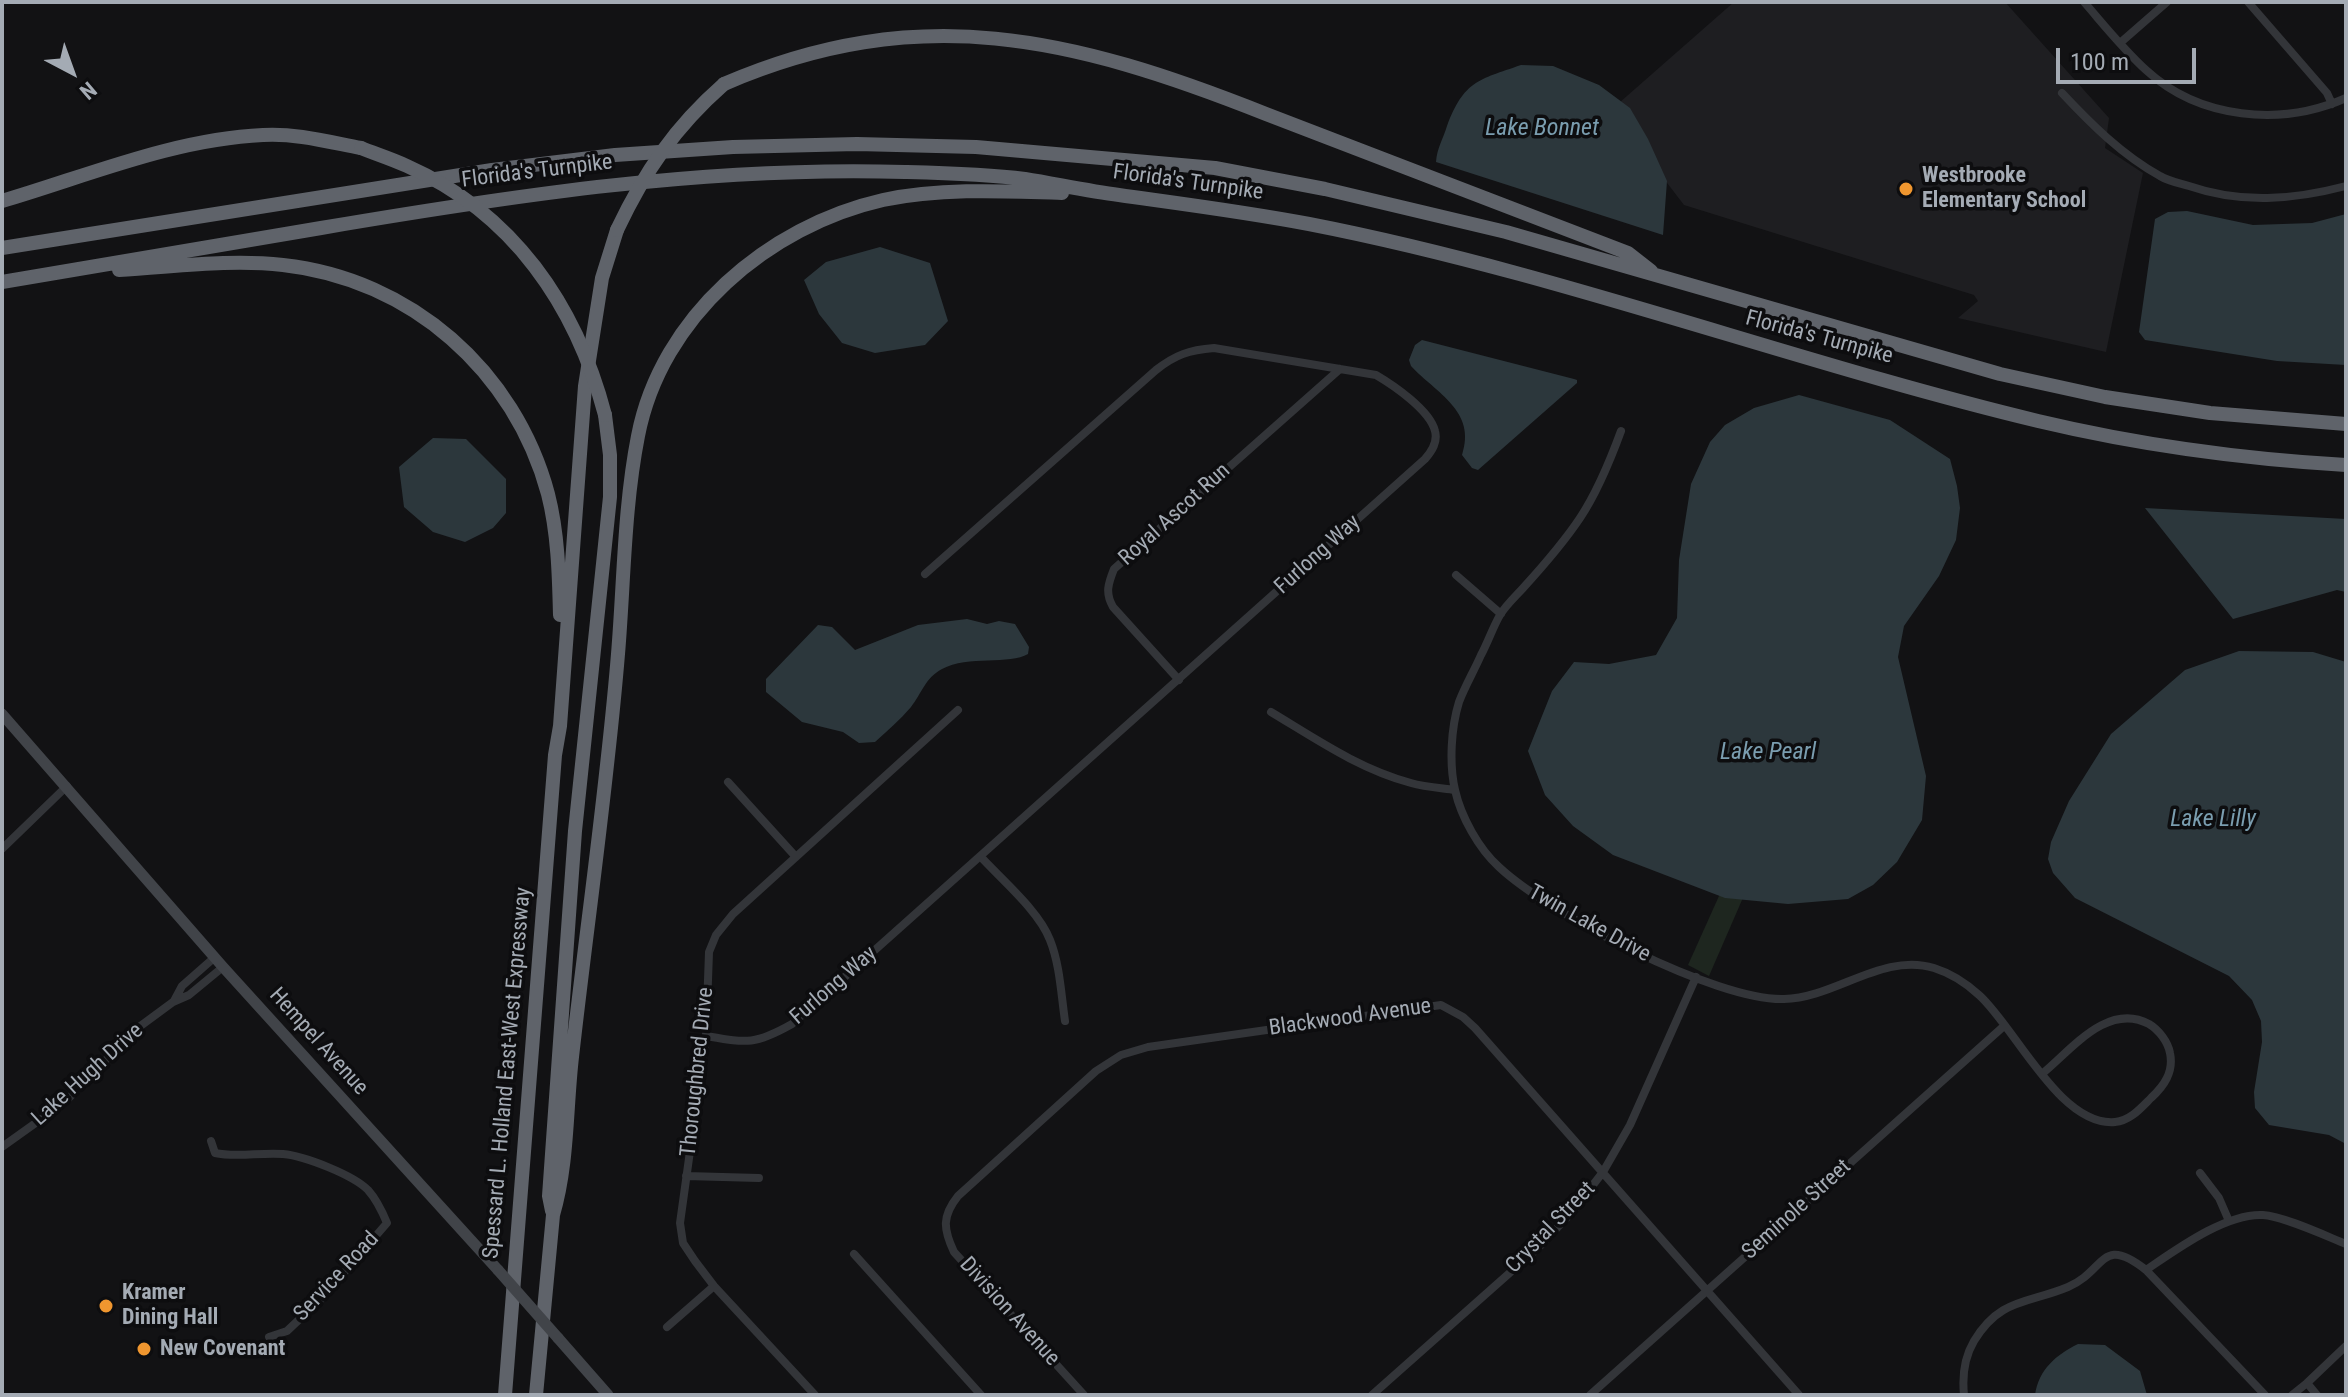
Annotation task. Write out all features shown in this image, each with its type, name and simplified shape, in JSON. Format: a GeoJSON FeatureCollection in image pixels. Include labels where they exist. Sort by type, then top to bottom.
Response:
{"type":"FeatureCollection","features":[{"type":"Feature","properties":{"kind":"highway"},"geometry":{"type":"LineString","coordinates":[[1073,36],[1628,253],[1655,274]]}},
{"type":"Feature","properties":{"kind":"highway"},"geometry":{"type":"LineString","coordinates":[[555,755],[560,726],[585,386],[602,278],[617,230],[637,188],[666,144],[693,111],[759,58],[781,47]]}},
{"type":"Feature","properties":{"kind":"highway"},"geometry":{"type":"LineString","coordinates":[[2,201],[163,151],[213,139],[266,135],[308,138],[361,148],[407,166],[447,187],[510,238],[541,273],[564,307],[583,345],[605,415],[610,455],[610,497],[575,831],[549,1196],[553,1215]]}},
{"type":"Feature","properties":{"kind":"highway","name":"Florida's Turnpike"},"geometry":{"type":"LineString","coordinates":[[2,248],[492,170],[615,155],[857,144],[976,147],[1215,168],[1325,189],[1428,213],[1655,274],[2000,374],[2105,397],[2210,413],[2346,424]]}},
{"type":"Feature","properties":{"kind":"highway","name":"Florida's Turnpike"},"geometry":{"type":"LineString","coordinates":[[2,282],[497,198],[693,177],[903,172],[1020,178],[1300,222],[1491,266],[1745,342],[2042,422],[2205,452],[2346,465]]}},
{"type":"Feature","properties":{"kind":"highway"},"geometry":{"type":"LineString","coordinates":[[536,1395],[553,1215],[560,1193],[571,1059],[611,745],[631,490],[638,434],[652,389],[675,344],[706,303],[742,268],[783,238],[827,219],[882,201],[932,193],[985,191],[1114,195]]}},
{"type":"Feature","properties":{"kind":"highway"},"geometry":{"type":"LineString","coordinates":[[53,273],[243,261],[324,272],[360,283],[396,300],[436,324],[469,354],[496,385],[518,419],[536,458],[548,497],[556,544],[561,630],[552,730],[555,755]]}},
{"type":"Feature","properties":{"kind":"highway","name":"Spessard L. Holland East-West Expressway"},"geometry":{"type":"LineString","coordinates":[[505,1395],[555,755]]}},
{"type":"Feature","properties":{"kind":"street"},"geometry":{"type":"LineString","coordinates":[[2084,2],[2155,78],[2204,105],[2271,116],[2304,113],[2346,98]]}},
{"type":"Feature","properties":{"kind":"street"},"geometry":{"type":"LineString","coordinates":[[2120,43],[2167,2]]}},
{"type":"Feature","properties":{"kind":"street"},"geometry":{"type":"LineString","coordinates":[[2248,2],[2327,93],[2332,104]]}},
{"type":"Feature","properties":{"kind":"street"},"geometry":{"type":"LineString","coordinates":[[2062,93],[2107,139],[2162,178],[2212,194],[2272,199],[2306,196],[2346,186]]}},
{"type":"Feature","properties":{"kind":"street","name":"Furlong Way"},"geometry":{"type":"LineString","coordinates":[[706,1036],[744,1043],[765,1039],[792,1024],[1413,470],[1434,448],[1436,432],[1429,418],[1397,387],[1376,375],[1214,348],[1193,349],[1175,356],[925,574]]}},
{"type":"Feature","properties":{"kind":"street","name":"Royal Ascot Run"},"geometry":{"type":"LineString","coordinates":[[1179,680],[1113,607],[1107,596],[1114,569],[1340,369]]}},
{"type":"Feature","properties":{"kind":"street","name":"Twin Lake Drive"},"geometry":{"type":"LineString","coordinates":[[1621,431],[1604,476],[1581,517],[1501,614],[1459,703],[1452,741],[1455,790],[1469,826],[1495,864],[1530,894],[1650,959],[1761,998],[1788,1000],[1884,969],[1911,964],[1936,969],[1981,996],[2043,1073]]}},
{"type":"Feature","properties":{"kind":"street"},"geometry":{"type":"LineString","coordinates":[[1456,575],[1501,614]]}},
{"type":"Feature","properties":{"kind":"street","name":"Thoroughbred Drive"},"geometry":{"type":"LineString","coordinates":[[815,1395],[714,1286],[683,1243],[680,1223],[706,1036],[709,952],[716,935],[733,914],[958,710]]}},
{"type":"Feature","properties":{"kind":"street"},"geometry":{"type":"LineString","coordinates":[[1271,712],[1342,756],[1370,768],[1414,784],[1455,790]]}},
{"type":"Feature","properties":{"kind":"street","name":"Hempel Avenue"},"geometry":{"type":"LineString","coordinates":[[2,714],[223,967],[608,1395]]}},
{"type":"Feature","properties":{"kind":"street"},"geometry":{"type":"LineString","coordinates":[[728,782],[796,857]]}},
{"type":"Feature","properties":{"kind":"street"},"geometry":{"type":"LineString","coordinates":[[3,849],[67,786]]}},
{"type":"Feature","properties":{"kind":"street"},"geometry":{"type":"LineString","coordinates":[[981,857],[1050,937],[1065,1021]]}},
{"type":"Feature","properties":{"kind":"street","name":"Lake Hugh Drive"},"geometry":{"type":"LineString","coordinates":[[173,1002],[182,986],[215,957]]}},
{"type":"Feature","properties":{"kind":"street","name":"Lake Hugh Drive"},"geometry":{"type":"LineString","coordinates":[[2,1147],[65,1102],[135,1030],[173,1002],[189,995],[223,967]]}},
{"type":"Feature","properties":{"kind":"street","name":"Crystal Street"},"geometry":{"type":"LineString","coordinates":[[1372,1395],[1540,1246],[1572,1212],[1603,1172],[1630,1125],[1696,977]]}},
{"type":"Feature","properties":{"kind":"street","name":"Blackwood Avenue"},"geometry":{"type":"LineString","coordinates":[[944,1223],[948,1208],[958,1196],[1096,1071],[1121,1055],[1148,1047],[1422,1005],[1441,1005],[1475,1028],[1799,1395]]}},
{"type":"Feature","properties":{"kind":"street"},"geometry":{"type":"LineString","coordinates":[[2116,1018],[2134,1019],[2150,1025],[2160,1033],[2170,1051],[2171,1071],[2162,1088],[2135,1114],[2118,1123],[2096,1121],[2070,1105],[2043,1073],[2094,1030],[2116,1018]]}},
{"type":"Feature","properties":{"kind":"street","name":"Seminole Street"},"geometry":{"type":"LineString","coordinates":[[1590,1395],[2004,1026]]}},
{"type":"Feature","properties":{"kind":"street","name":"Service Road"},"geometry":{"type":"LineString","coordinates":[[211,1141],[215,1153],[230,1156],[286,1154],[340,1172],[367,1189],[387,1223],[322,1298],[287,1331],[269,1337]]}},
{"type":"Feature","properties":{"kind":"street"},"geometry":{"type":"LineString","coordinates":[[2200,1173],[2219,1198],[2229,1221]]}},
{"type":"Feature","properties":{"kind":"street"},"geometry":{"type":"LineString","coordinates":[[686,1176],[759,1178]]}},
{"type":"Feature","properties":{"kind":"street"},"geometry":{"type":"LineString","coordinates":[[2146,1270],[2240,1216],[2266,1215],[2346,1244]]}},
{"type":"Feature","properties":{"kind":"street","name":"Division Avenue"},"geometry":{"type":"LineString","coordinates":[[944,1223],[954,1252],[1084,1395]]}},
{"type":"Feature","properties":{"kind":"street"},"geometry":{"type":"LineString","coordinates":[[1964,1395],[1966,1355],[1986,1322],[1997,1312],[2070,1286],[2106,1257],[2117,1253],[2128,1256],[2146,1270],[2265,1395]]}},
{"type":"Feature","properties":{"kind":"street"},"geometry":{"type":"LineString","coordinates":[[854,1254],[981,1395]]}},
{"type":"Feature","properties":{"kind":"street"},"geometry":{"type":"LineString","coordinates":[[667,1327],[714,1286]]}},
{"type":"Feature","properties":{"kind":"street"},"geometry":{"type":"LineString","coordinates":[[2292,1395],[2346,1346]]}},
{"type":"Feature","properties":{"kind":"street"},"geometry":{"type":"LineString","coordinates":[[2307,1383],[2317,1395]]}},
{"type":"Feature","properties":{"kind":"shaded area","name":"Westbrooke Elementary School"},"geometry":{"type":"Polygon","coordinates":[[[1734,2],[2005,2],[2109,118],[2105,148],[2143,173],[2106,352],[1958,318],[1978,301],[1974,295],[1684,205],[1611,110],[1734,2]]]}},
{"type":"Feature","properties":{"kind":"shaded area"},"geometry":{"type":"Polygon","coordinates":[[[1732,867],[1752,877],[1709,976],[1688,965],[1732,867]]]}},
{"type":"Feature","properties":{"kind":"water","name":"Lake Bonnet"},"geometry":{"type":"Polygon","coordinates":[[[1521,65],[1553,66],[1599,85],[1630,108],[1667,181],[1663,235],[1436,162],[1453,111],[1467,91],[1483,79],[1521,65]]]}},
{"type":"Feature","properties":{"kind":"water"},"geometry":{"type":"Polygon","coordinates":[[[2187,211],[2253,225],[2312,223],[2346,214],[2346,365],[2277,361],[2145,340],[2139,332],[2155,219],[2168,212],[2187,211]]]}},
{"type":"Feature","properties":{"kind":"water"},"geometry":{"type":"Polygon","coordinates":[[[880,247],[930,263],[948,321],[925,345],[875,353],[842,343],[819,314],[804,280],[826,262],[880,247]]]}},
{"type":"Feature","properties":{"kind":"water"},"geometry":{"type":"Polygon","coordinates":[[[1422,340],[1574,379],[1577,383],[1478,470],[1472,468],[1462,455],[1464,426],[1452,404],[1411,366],[1409,360],[1415,345],[1422,340]]]}},
{"type":"Feature","properties":{"kind":"water","name":"Lake Pearl"},"geometry":{"type":"Polygon","coordinates":[[[1799,395],[1890,420],[1950,459],[1960,508],[1956,540],[1939,576],[1904,626],[1898,657],[1926,776],[1922,820],[1897,862],[1873,885],[1848,899],[1788,904],[1725,898],[1613,855],[1573,826],[1545,795],[1528,751],[1552,691],[1574,662],[1609,664],[1656,655],[1677,618],[1679,560],[1691,484],[1710,442],[1725,425],[1754,408],[1799,395]]]}},
{"type":"Feature","properties":{"kind":"water"},"geometry":{"type":"Polygon","coordinates":[[[433,438],[466,439],[506,479],[506,513],[493,528],[465,542],[433,532],[404,507],[399,467],[433,438]]]}},
{"type":"Feature","properties":{"kind":"water"},"geometry":{"type":"Polygon","coordinates":[[[2145,508],[2346,519],[2346,592],[2337,590],[2233,619],[2145,508]]]}},
{"type":"Feature","properties":{"kind":"water"},"geometry":{"type":"Polygon","coordinates":[[[967,619],[987,624],[999,621],[1015,624],[1029,647],[1028,654],[1011,659],[964,662],[942,669],[928,681],[907,712],[875,742],[859,743],[843,732],[802,722],[766,692],[766,679],[818,625],[832,627],[855,650],[918,625],[967,619]]]}},
{"type":"Feature","properties":{"kind":"water","name":"Lake Lilly"},"geometry":{"type":"Polygon","coordinates":[[[2239,651],[2313,652],[2346,662],[2346,1144],[2329,1135],[2269,1125],[2255,1108],[2254,1092],[2262,1042],[2261,1021],[2252,1000],[2229,976],[2075,898],[2053,873],[2048,859],[2051,842],[2069,801],[2111,734],[2185,670],[2239,651]]]}},
{"type":"Feature","properties":{"kind":"water"},"geometry":{"type":"Polygon","coordinates":[[[2078,1344],[2105,1345],[2140,1371],[2147,1395],[2035,1395],[2040,1378],[2050,1364],[2078,1344]]]}},
{"type":"Feature","properties":{"kind":"place","name":"Westbrooke Elementary School"},"geometry":{"type":"Point","coordinates":[1906,189]}},
{"type":"Feature","properties":{"kind":"place","name":"Kramer Dining Hall"},"geometry":{"type":"Point","coordinates":[106,1306]}},
{"type":"Feature","properties":{"kind":"place","name":"New Covenant"},"geometry":{"type":"Point","coordinates":[144,1349]}}]}
